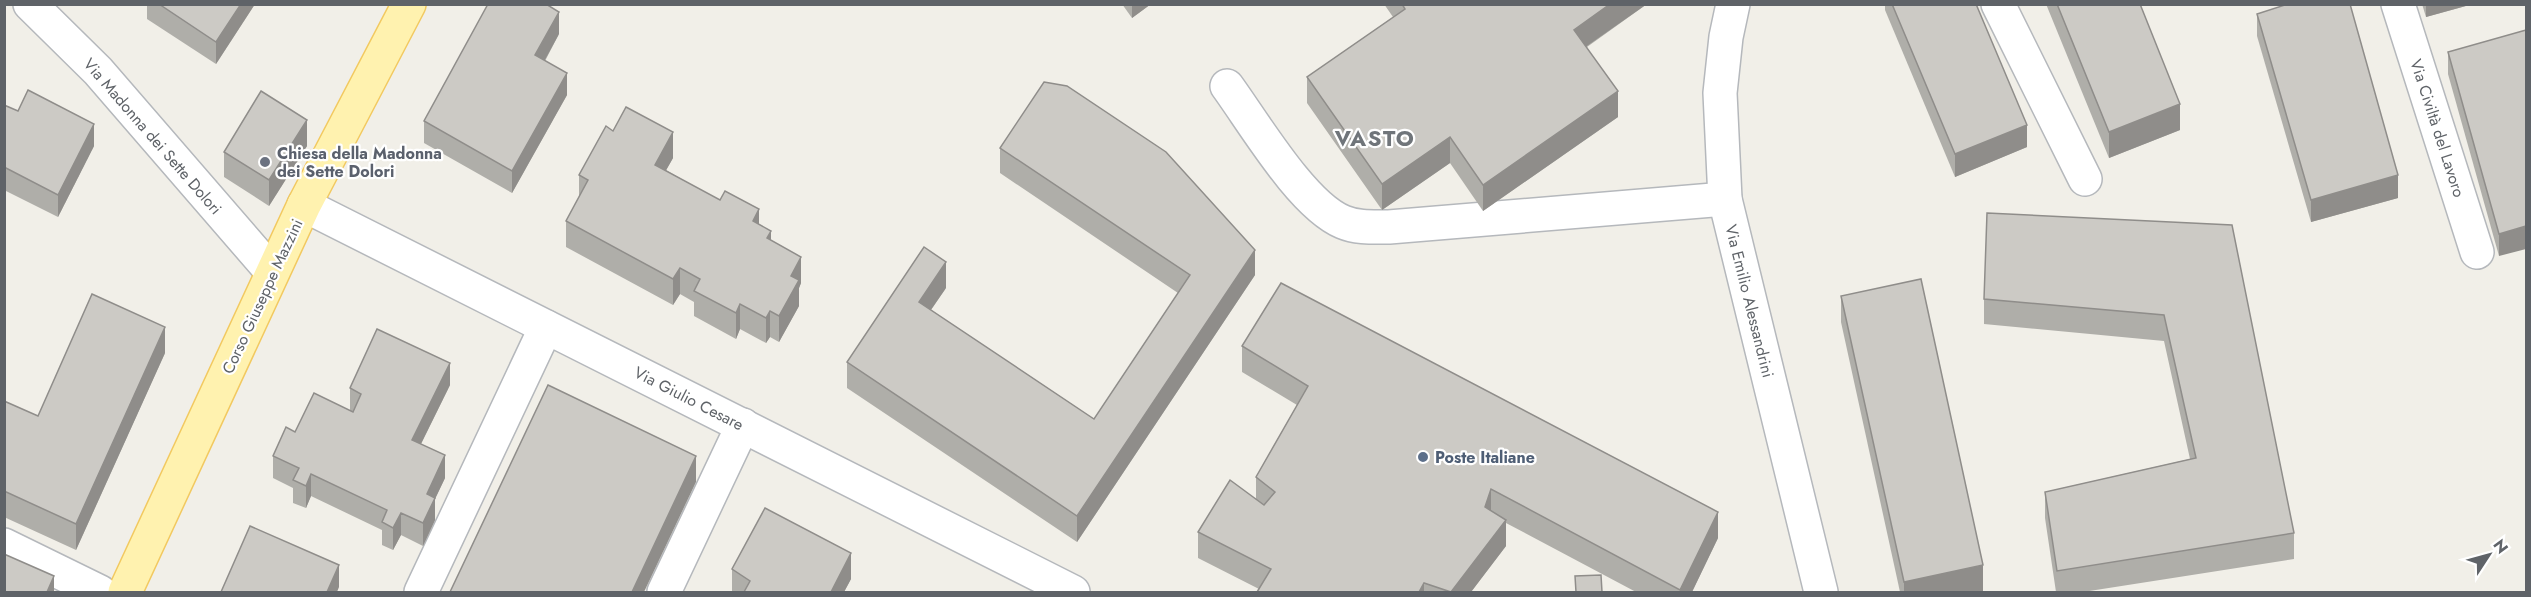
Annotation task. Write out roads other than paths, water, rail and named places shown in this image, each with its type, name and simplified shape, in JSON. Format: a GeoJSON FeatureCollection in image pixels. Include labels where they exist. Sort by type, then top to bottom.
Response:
{"type":"FeatureCollection","features":[{"type":"Feature","properties":{"kind":"main road","name":"Corso Giuseppe Mazzini"},"geometry":{"type":"LineString","coordinates":[[125,592],[304,205],[409,4]]}},
{"type":"Feature","properties":{"kind":"street","name":"Via Madonna dei Sette Dolori"},"geometry":{"type":"LineString","coordinates":[[30,4],[98,71],[272,272]]}},
{"type":"Feature","properties":{"kind":"street","name":"Via Emilio Alessandrini"},"geometry":{"type":"LineString","coordinates":[[1733,4],[1726,37],[1720,93],[1725,199],[1821,592]]}},
{"type":"Feature","properties":{"kind":"street"},"geometry":{"type":"LineString","coordinates":[[1998,4],[2085,179]]}},
{"type":"Feature","properties":{"kind":"street","name":"Via Civiltà del Lavoro"},"geometry":{"type":"LineString","coordinates":[[2398,4],[2477,252]]}},
{"type":"Feature","properties":{"kind":"street"},"geometry":{"type":"LineString","coordinates":[[1227,86],[1302,190],[1320,207],[1342,222],[1364,227],[1725,199]]}},
{"type":"Feature","properties":{"kind":"street","name":"Via Giulio Cesare"},"geometry":{"type":"LineString","coordinates":[[304,205],[1073,592]]}},
{"type":"Feature","properties":{"kind":"street"},"geometry":{"type":"LineString","coordinates":[[420,592],[546,327]]}},
{"type":"Feature","properties":{"kind":"street"},"geometry":{"type":"LineString","coordinates":[[664,592],[743,425]]}},
{"type":"Feature","properties":{"kind":"street"},"geometry":{"type":"LineString","coordinates":[[4,545],[100,592]]}},
{"type":"Feature","properties":{"kind":"place","name":"Chiesa della Madonna dei Sette Dolori"},"geometry":{"type":"Point","coordinates":[265,162]}},
{"type":"Feature","properties":{"kind":"place","name":"Poste Italiane"},"geometry":{"type":"Point","coordinates":[1423,457]}},
{"type":"Feature","properties":{"kind":"district","name":"VASTO"},"geometry":{"type":"Point","coordinates":[1375,138]}}]}
